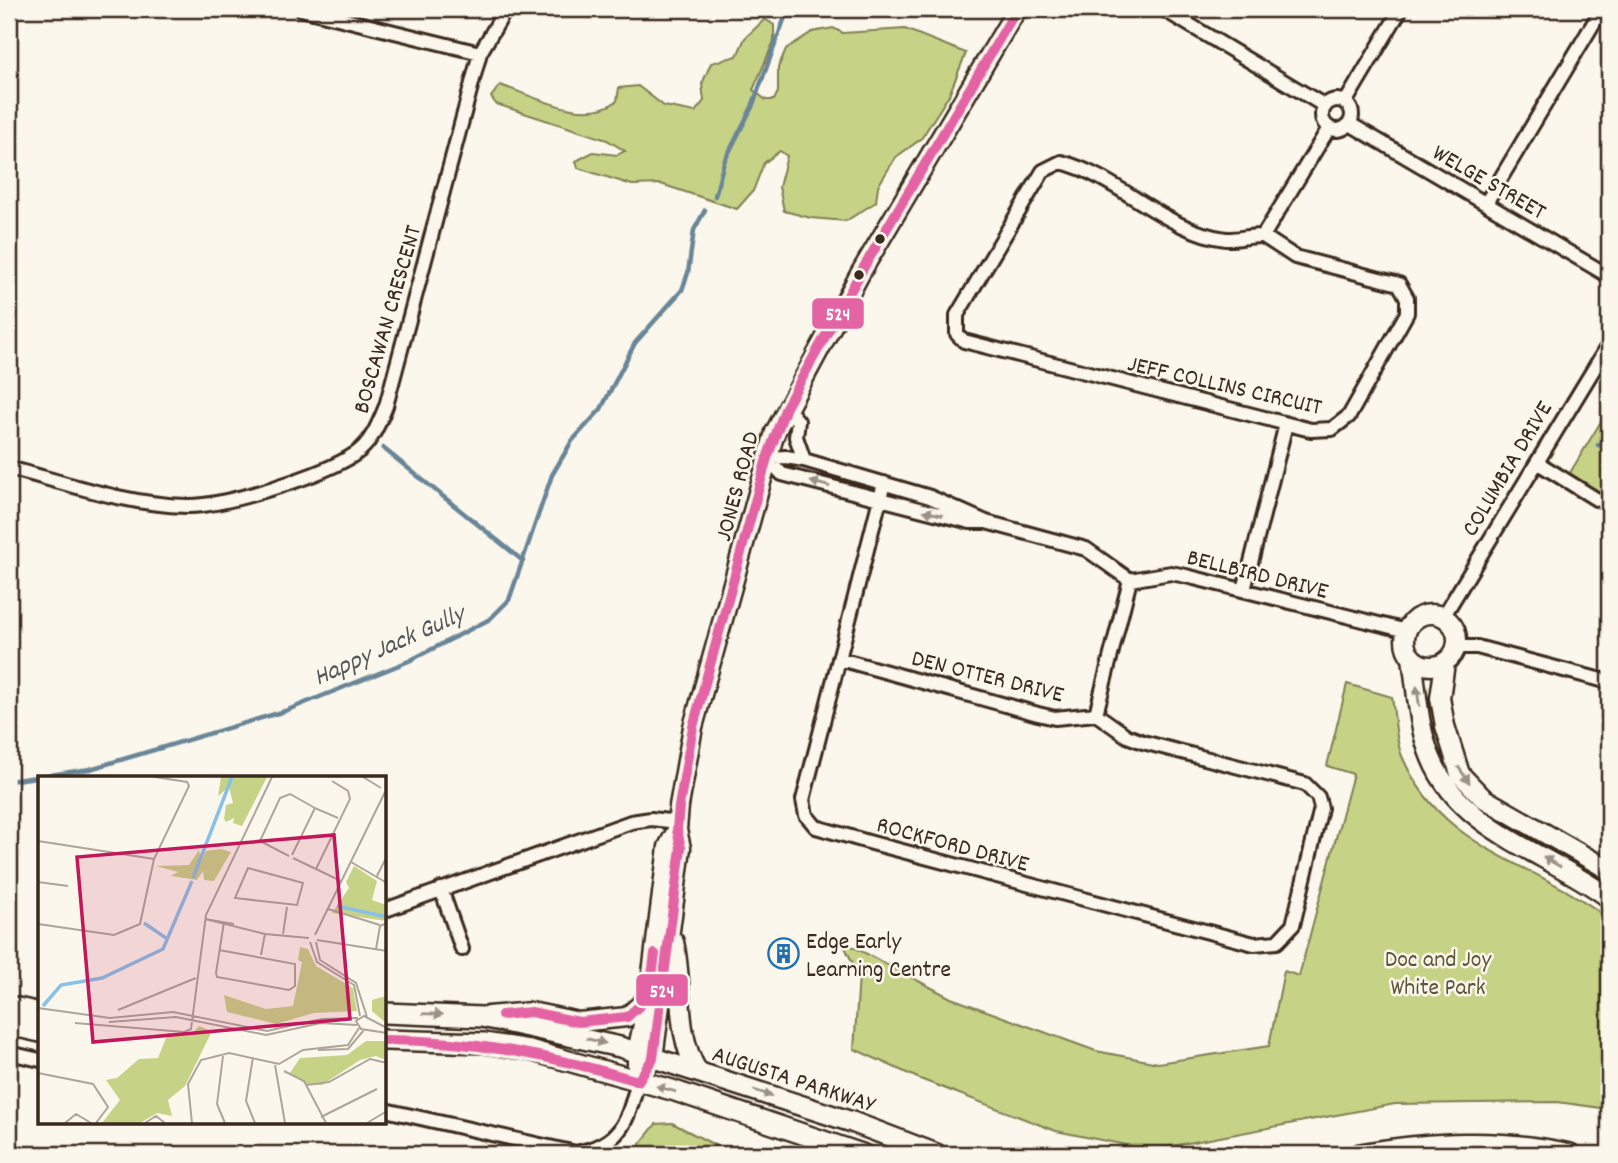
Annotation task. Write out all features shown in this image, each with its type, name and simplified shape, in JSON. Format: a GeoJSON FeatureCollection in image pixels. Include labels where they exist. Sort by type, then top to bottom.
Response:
{"type":"FeatureCollection","features":[{"type":"Feature","properties":{"kind":"main road"},"geometry":{"type":"LineString","coordinates":[[9,1006],[38,1013]]}},
{"type":"Feature","properties":{"kind":"main road"},"geometry":{"type":"LineString","coordinates":[[387,1013],[482,1017],[541,1028],[645,1055]]}},
{"type":"Feature","properties":{"kind":"main road"},"geometry":{"type":"LineString","coordinates":[[9,1025],[38,1032]]}},
{"type":"Feature","properties":{"kind":"main road"},"geometry":{"type":"LineString","coordinates":[[387,1040],[484,1043],[529,1051],[638,1081]]}},
{"type":"Feature","properties":{"kind":"main road","name":"AUGUSTA PARKWAY"},"geometry":{"type":"LineString","coordinates":[[645,1055],[852,1122],[936,1154]]}},
{"type":"Feature","properties":{"kind":"main road","name":"AUGUSTA PARKWAY"},"geometry":{"type":"LineString","coordinates":[[638,1081],[862,1154]]}},
{"type":"Feature","properties":{"kind":"main road"},"geometry":{"type":"LineString","coordinates":[[1360,1154],[1405,1146],[1488,1142],[1570,1154]]}},
{"type":"Feature","properties":{"kind":"street"},"geometry":{"type":"LineString","coordinates":[[300,9],[480,53]]}},
{"type":"Feature","properties":{"kind":"street","name":"BOSCAWAN CRESCENT"},"geometry":{"type":"LineString","coordinates":[[9,468],[141,501],[188,506],[236,499],[299,479],[356,454],[376,431],[386,405],[480,53],[506,9]]}},
{"type":"Feature","properties":{"kind":"street","name":"JONES ROAD"},"geometry":{"type":"LineString","coordinates":[[638,1081],[672,932],[681,848],[678,826],[693,727],[767,458],[786,407],[861,272],[1017,9]]}},
{"type":"Feature","properties":{"kind":"street"},"geometry":{"type":"LineString","coordinates":[[1163,9],[1325,106]]}},
{"type":"Feature","properties":{"kind":"street"},"geometry":{"type":"LineString","coordinates":[[1345,103],[1401,9]]}},
{"type":"Feature","properties":{"kind":"street"},"geometry":{"type":"LineString","coordinates":[[1486,203],[1602,9]]}},
{"type":"Feature","properties":{"kind":"street"},"geometry":{"type":"LineString","coordinates":[[1333,101],[1345,103],[1352,113],[1350,124],[1339,130],[1329,128],[1323,121],[1325,106],[1333,101]]}},
{"type":"Feature","properties":{"kind":"street","name":"WELGE STREET"},"geometry":{"type":"LineString","coordinates":[[1350,124],[1609,276]]}},
{"type":"Feature","properties":{"kind":"street"},"geometry":{"type":"LineString","coordinates":[[1263,236],[1329,128]]}},
{"type":"Feature","properties":{"kind":"street","name":"JEFF COLLINS CIRCUIT"},"geometry":{"type":"LineString","coordinates":[[1061,162],[1083,168],[1172,221],[1227,239],[1263,236],[1295,257],[1399,284],[1407,298],[1404,321],[1349,416],[1332,429],[1311,430],[972,345],[957,334],[957,315],[1043,170],[1061,162]]}},
{"type":"Feature","properties":{"kind":"street","name":"COLUMBIA DRIVE"},"geometry":{"type":"LineString","coordinates":[[1443,617],[1609,344]]}},
{"type":"Feature","properties":{"kind":"street"},"geometry":{"type":"LineString","coordinates":[[786,407],[798,421],[796,437],[804,460]]}},
{"type":"Feature","properties":{"kind":"street"},"geometry":{"type":"LineString","coordinates":[[1244,590],[1286,424]]}},
{"type":"Feature","properties":{"kind":"street"},"geometry":{"type":"LineString","coordinates":[[767,458],[804,460],[930,497],[986,522],[1086,550],[1130,580],[1096,714]]}},
{"type":"Feature","properties":{"kind":"street"},"geometry":{"type":"LineString","coordinates":[[767,458],[782,474],[970,522],[986,522]]}},
{"type":"Feature","properties":{"kind":"street"},"geometry":{"type":"LineString","coordinates":[[1538,463],[1596,499],[1609,502]]}},
{"type":"Feature","properties":{"kind":"street","name":"ROCKFORD DRIVE"},"geometry":{"type":"LineString","coordinates":[[884,483],[803,800],[809,822],[827,831],[1254,944],[1266,944],[1277,942],[1293,925],[1320,818],[1318,797]]}},
{"type":"Feature","properties":{"kind":"street","name":"BELLBIRD DRIVE"},"geometry":{"type":"LineString","coordinates":[[1130,580],[1171,573],[1407,631]]}},
{"type":"Feature","properties":{"kind":"street"},"geometry":{"type":"LineString","coordinates":[[1609,870],[1483,798],[1461,774],[1450,744],[1440,698],[1445,663],[1457,647],[1455,630],[1443,617],[1426,615],[1411,624],[1407,631],[1406,645],[1412,658],[1423,731],[1430,757],[1443,783],[1471,815],[1609,898]]}},
{"type":"Feature","properties":{"kind":"street"},"geometry":{"type":"LineString","coordinates":[[1457,647],[1477,647],[1609,682]]}},
{"type":"Feature","properties":{"kind":"street"},"geometry":{"type":"LineString","coordinates":[[1412,658],[1431,666],[1445,663]]}},
{"type":"Feature","properties":{"kind":"street","name":"DEN OTTER DRIVE"},"geometry":{"type":"LineString","coordinates":[[840,659],[1038,715],[1055,718],[1096,714],[1127,736],[1305,784],[1318,797]]}},
{"type":"Feature","properties":{"kind":"street"},"geometry":{"type":"LineString","coordinates":[[387,909],[631,822],[651,820],[678,826]]}},
{"type":"Feature","properties":{"kind":"street","name":"JONES ROAD"},"geometry":{"type":"LineString","coordinates":[[645,1055],[649,998],[668,847],[678,826]]}},
{"type":"Feature","properties":{"kind":"street"},"geometry":{"type":"LineString","coordinates":[[441,889],[462,949]]}},
{"type":"Feature","properties":{"kind":"street"},"geometry":{"type":"LineString","coordinates":[[672,932],[680,969],[685,1045],[698,1072]]}},
{"type":"Feature","properties":{"kind":"street"},"geometry":{"type":"LineString","coordinates":[[482,1017],[531,1012],[579,1022],[627,1017],[649,998]]}},
{"type":"Feature","properties":{"kind":"street"},"geometry":{"type":"LineString","coordinates":[[9,1053],[38,1060]]}},
{"type":"Feature","properties":{"kind":"street"},"geometry":{"type":"LineString","coordinates":[[387,1110],[576,1153],[602,1146],[616,1135],[626,1121],[638,1081]]}},
{"type":"Feature","properties":{"kind":"green space"},"geometry":{"type":"Polygon","coordinates":[[[765,19],[774,25],[774,41],[753,90],[766,100],[774,100],[778,92],[778,68],[786,49],[812,32],[833,28],[843,33],[905,29],[966,53],[949,95],[921,139],[896,157],[878,186],[876,202],[846,221],[811,218],[784,211],[779,187],[787,156],[780,151],[764,163],[753,191],[737,209],[661,184],[632,185],[578,168],[576,161],[593,152],[617,155],[625,151],[607,140],[496,104],[491,97],[500,85],[559,106],[590,110],[604,108],[617,101],[619,88],[638,86],[664,106],[695,112],[704,101],[702,84],[711,63],[737,56],[745,38],[765,19]]]}},
{"type":"Feature","properties":{"kind":"green space"},"geometry":{"type":"Polygon","coordinates":[[[1609,412],[1609,498],[1562,486],[1603,418],[1609,412]]]}},
{"type":"Feature","properties":{"kind":"green space","name":"Doc and Joy White Park"},"geometry":{"type":"Polygon","coordinates":[[[1347,684],[1392,697],[1402,756],[1420,788],[1441,814],[1466,835],[1493,852],[1551,882],[1609,919],[1609,1109],[1557,1102],[1395,1104],[1151,1150],[1056,1131],[920,1079],[854,1049],[859,976],[842,941],[951,998],[1096,1051],[1158,1063],[1269,1046],[1284,971],[1299,976],[1353,774],[1327,766],[1347,684]]]}},
{"type":"Feature","properties":{"kind":"green space"},"geometry":{"type":"Polygon","coordinates":[[[672,1123],[732,1154],[632,1154],[656,1124],[672,1123]]]}},
{"type":"Feature","properties":{"kind":"waterway","name":"Happy Jack Gully"},"geometry":{"type":"LineString","coordinates":[[715,196],[724,162],[752,107],[788,9]]}},
{"type":"Feature","properties":{"kind":"waterway","name":"Happy Jack Gully"},"geometry":{"type":"LineString","coordinates":[[43,776],[90,769],[285,711],[409,661],[490,619],[509,600],[552,475],[572,441],[601,409],[635,343],[682,290],[688,273],[694,230],[705,210]]}},
{"type":"Feature","properties":{"kind":"waterway"},"geometry":{"type":"LineString","coordinates":[[1598,445],[1609,447]]}},
{"type":"Feature","properties":{"kind":"waterway"},"geometry":{"type":"LineString","coordinates":[[383,448],[523,561]]}},
{"type":"Feature","properties":{"kind":"waterway","name":"Happy Jack Gully"},"geometry":{"type":"LineString","coordinates":[[9,781],[38,777]]}},
{"type":"Feature","properties":{"kind":"transit line","name":"524"},"geometry":{"type":"LineString","coordinates":[[387,1040],[450,1043],[513,1051],[638,1081],[653,1058],[681,848],[677,830],[679,806],[693,727],[767,458],[786,407],[861,272],[1017,9]]}},
{"type":"Feature","properties":{"kind":"transit line","name":"524"},"geometry":{"type":"LineString","coordinates":[[502,1015],[531,1012],[579,1022],[627,1017],[649,997],[655,954]]}},
{"type":"Feature","properties":{"kind":"place","name":"Edge Early Learning Centre"},"geometry":{"type":"Point","coordinates":[783,954]}}]}
